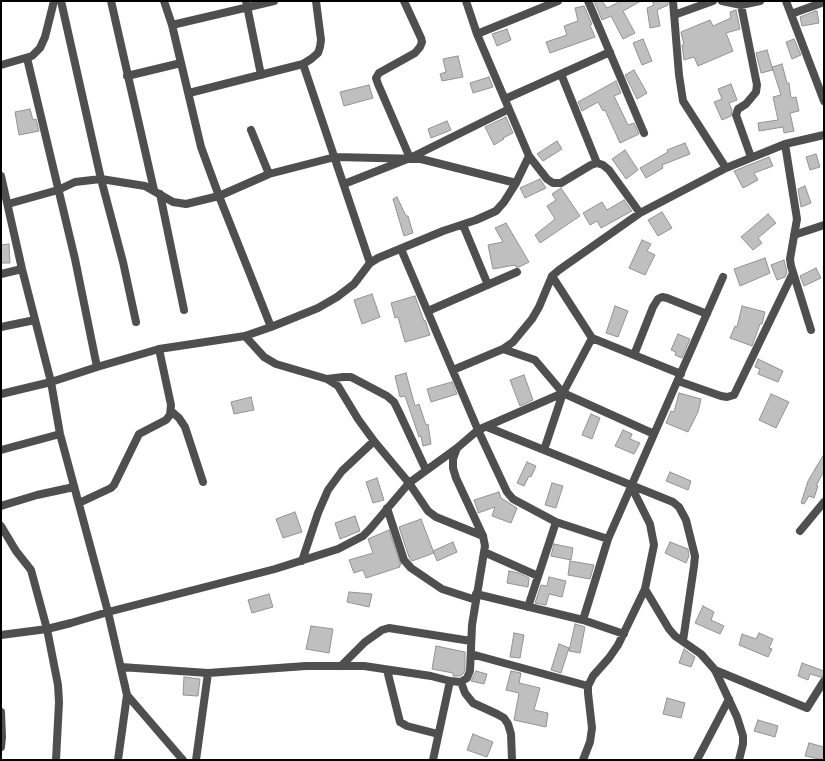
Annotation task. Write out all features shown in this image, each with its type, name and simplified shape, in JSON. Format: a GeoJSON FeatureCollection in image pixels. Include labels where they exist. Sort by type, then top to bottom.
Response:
{"type":"FeatureCollection","features":[{"type":"Feature","properties":{"kind":"street"},"geometry":{"type":"LineString","coordinates":[[1,65],[27,58],[36,53],[43,43],[54,1]]}},
{"type":"Feature","properties":{"kind":"street"},"geometry":{"type":"LineString","coordinates":[[61,1],[136,322]]}},
{"type":"Feature","properties":{"kind":"street"},"geometry":{"type":"LineString","coordinates":[[111,1],[127,76],[157,192],[184,310]]}},
{"type":"Feature","properties":{"kind":"street"},"geometry":{"type":"LineString","coordinates":[[164,1],[189,93],[201,147],[271,327]]}},
{"type":"Feature","properties":{"kind":"street"},"geometry":{"type":"LineString","coordinates":[[172,26],[247,4],[274,1]]}},
{"type":"Feature","properties":{"kind":"street"},"geometry":{"type":"LineString","coordinates":[[189,93],[303,64],[312,59],[318,53],[321,40],[316,1]]}},
{"type":"Feature","properties":{"kind":"street"},"geometry":{"type":"LineString","coordinates":[[404,1],[422,42],[416,52],[379,73],[376,78],[410,158]]}},
{"type":"Feature","properties":{"kind":"street"},"geometry":{"type":"LineString","coordinates":[[466,1],[477,34],[529,156],[547,179],[553,183],[561,183],[591,165],[597,163],[603,165],[609,170],[640,213]]}},
{"type":"Feature","properties":{"kind":"street"},"geometry":{"type":"LineString","coordinates":[[477,34],[558,1]]}},
{"type":"Feature","properties":{"kind":"street"},"geometry":{"type":"LineString","coordinates":[[588,1],[644,133]]}},
{"type":"Feature","properties":{"kind":"street"},"geometry":{"type":"LineString","coordinates":[[673,1],[679,76],[683,101],[726,168]]}},
{"type":"Feature","properties":{"kind":"street"},"geometry":{"type":"LineString","coordinates":[[674,15],[713,1]]}},
{"type":"Feature","properties":{"kind":"street"},"geometry":{"type":"LineString","coordinates":[[723,1],[741,5],[760,1]]}},
{"type":"Feature","properties":{"kind":"street"},"geometry":{"type":"LineString","coordinates":[[786,1],[824,101]]}},
{"type":"Feature","properties":{"kind":"street"},"geometry":{"type":"LineString","coordinates":[[791,14],[824,2]]}},
{"type":"Feature","properties":{"kind":"street"},"geometry":{"type":"LineString","coordinates":[[247,4],[261,74]]}},
{"type":"Feature","properties":{"kind":"street"},"geometry":{"type":"LineString","coordinates":[[741,5],[757,85],[756,92],[746,104],[738,109],[736,115],[751,158]]}},
{"type":"Feature","properties":{"kind":"street"},"geometry":{"type":"LineString","coordinates":[[505,99],[610,52]]}},
{"type":"Feature","properties":{"kind":"street"},"geometry":{"type":"LineString","coordinates":[[27,58],[75,259],[97,367]]}},
{"type":"Feature","properties":{"kind":"street"},"geometry":{"type":"LineString","coordinates":[[127,76],[181,63]]}},
{"type":"Feature","properties":{"kind":"street"},"geometry":{"type":"LineString","coordinates":[[303,64],[370,263]]}},
{"type":"Feature","properties":{"kind":"street"},"geometry":{"type":"LineString","coordinates":[[561,74],[597,163]]}},
{"type":"Feature","properties":{"kind":"street"},"geometry":{"type":"LineString","coordinates":[[344,184],[410,158],[509,109]]}},
{"type":"Feature","properties":{"kind":"street"},"geometry":{"type":"LineString","coordinates":[[251,130],[269,174]]}},
{"type":"Feature","properties":{"kind":"street"},"geometry":{"type":"LineString","coordinates":[[453,370],[503,349],[513,342],[532,319],[539,307],[552,276],[558,270],[640,213],[726,168],[785,144],[824,135]]}},
{"type":"Feature","properties":{"kind":"street"},"geometry":{"type":"LineString","coordinates":[[785,144],[797,219],[790,259],[811,330]]}},
{"type":"Feature","properties":{"kind":"street"},"geometry":{"type":"LineString","coordinates":[[1,394],[51,382],[159,349],[245,336],[318,308],[337,297],[354,284],[370,263],[378,258],[496,211],[504,202],[516,183],[529,156]]}},
{"type":"Feature","properties":{"kind":"street"},"geometry":{"type":"LineString","coordinates":[[8,204],[58,190],[75,182],[102,178],[139,185],[157,192],[167,199],[180,204],[186,204],[219,196],[269,174],[335,157],[410,158],[434,162],[516,183]]}},
{"type":"Feature","properties":{"kind":"street"},"geometry":{"type":"LineString","coordinates":[[1,176],[22,269],[51,382],[60,434],[108,612],[127,694],[118,760]]}},
{"type":"Feature","properties":{"kind":"street"},"geometry":{"type":"LineString","coordinates":[[463,225],[488,285]]}},
{"type":"Feature","properties":{"kind":"street"},"geometry":{"type":"LineString","coordinates":[[794,235],[824,225]]}},
{"type":"Feature","properties":{"kind":"street"},"geometry":{"type":"LineString","coordinates":[[401,249],[478,430],[507,492],[513,499],[556,522],[608,539]]}},
{"type":"Feature","properties":{"kind":"street"},"geometry":{"type":"LineString","coordinates":[[1,274],[22,269]]}},
{"type":"Feature","properties":{"kind":"street"},"geometry":{"type":"LineString","coordinates":[[428,311],[517,272]]}},
{"type":"Feature","properties":{"kind":"street"},"geometry":{"type":"LineString","coordinates":[[552,276],[592,338],[634,355],[721,396],[727,397],[734,395],[793,273]]}},
{"type":"Feature","properties":{"kind":"street"},"geometry":{"type":"LineString","coordinates":[[583,620],[608,539],[723,277]]}},
{"type":"Feature","properties":{"kind":"street"},"geometry":{"type":"LineString","coordinates":[[634,355],[653,307],[658,299],[662,297],[667,298],[707,314]]}},
{"type":"Feature","properties":{"kind":"street"},"geometry":{"type":"LineString","coordinates":[[1,327],[35,320]]}},
{"type":"Feature","properties":{"kind":"street"},"geometry":{"type":"LineString","coordinates":[[245,336],[264,357],[276,364],[327,379],[338,386],[358,419],[374,441],[409,482],[428,511],[433,515],[483,536]]}},
{"type":"Feature","properties":{"kind":"street"},"geometry":{"type":"LineString","coordinates":[[544,450],[563,393],[592,338]]}},
{"type":"Feature","properties":{"kind":"street"},"geometry":{"type":"LineString","coordinates":[[79,503],[111,488],[114,485],[139,434],[166,420],[170,415],[171,411],[159,349]]}},
{"type":"Feature","properties":{"kind":"street"},"geometry":{"type":"LineString","coordinates":[[503,349],[535,360],[563,393],[654,434]]}},
{"type":"Feature","properties":{"kind":"street"},"geometry":{"type":"LineString","coordinates":[[327,379],[343,377],[351,378],[387,396],[394,402],[426,470]]}},
{"type":"Feature","properties":{"kind":"street"},"geometry":{"type":"LineString","coordinates":[[1,635],[71,623],[302,561],[338,549],[363,536],[409,482],[457,448],[478,430],[563,393]]}},
{"type":"Feature","properties":{"kind":"street"},"geometry":{"type":"LineString","coordinates":[[171,411],[185,427],[203,482]]}},
{"type":"Feature","properties":{"kind":"street"},"geometry":{"type":"LineString","coordinates":[[487,427],[673,502],[679,506],[686,520],[695,556],[683,642]]}},
{"type":"Feature","properties":{"kind":"street"},"geometry":{"type":"LineString","coordinates":[[1,450],[60,434]]}},
{"type":"Feature","properties":{"kind":"street"},"geometry":{"type":"LineString","coordinates":[[302,561],[318,513],[328,490],[342,471],[374,441]]}},
{"type":"Feature","properties":{"kind":"street"},"geometry":{"type":"LineString","coordinates":[[121,667],[208,673],[306,666],[364,666],[461,682],[467,678],[470,671],[471,641],[476,597],[484,552],[483,536],[456,478],[453,468],[453,459],[457,448]]}},
{"type":"Feature","properties":{"kind":"street"},"geometry":{"type":"LineString","coordinates":[[583,760],[590,742],[592,728],[588,686],[624,634],[645,589],[654,545],[650,524],[631,486]]}},
{"type":"Feature","properties":{"kind":"street"},"geometry":{"type":"LineString","coordinates":[[1,506],[37,495],[74,487]]}},
{"type":"Feature","properties":{"kind":"street"},"geometry":{"type":"LineString","coordinates":[[800,531],[824,502]]}},
{"type":"Feature","properties":{"kind":"street"},"geometry":{"type":"LineString","coordinates":[[387,508],[404,560],[411,568],[442,589],[583,620],[624,634]]}},
{"type":"Feature","properties":{"kind":"street"},"geometry":{"type":"LineString","coordinates":[[528,607],[556,522]]}},
{"type":"Feature","properties":{"kind":"street"},"geometry":{"type":"LineString","coordinates":[[1,526],[31,570],[47,628],[58,686],[59,702],[56,760]]}},
{"type":"Feature","properties":{"kind":"street"},"geometry":{"type":"LineString","coordinates":[[484,552],[538,576]]}},
{"type":"Feature","properties":{"kind":"street"},"geometry":{"type":"LineString","coordinates":[[645,589],[669,629],[675,636],[701,654],[715,670],[737,717],[743,736],[744,744],[739,760]]}},
{"type":"Feature","properties":{"kind":"street"},"geometry":{"type":"LineString","coordinates":[[340,666],[365,642],[382,630],[389,628],[471,641]]}},
{"type":"Feature","properties":{"kind":"street"},"geometry":{"type":"LineString","coordinates":[[471,654],[588,686]]}},
{"type":"Feature","properties":{"kind":"street"},"geometry":{"type":"LineString","coordinates":[[387,670],[400,722],[407,726],[438,734]]}},
{"type":"Feature","properties":{"kind":"street"},"geometry":{"type":"LineString","coordinates":[[715,670],[807,708],[824,681]]}},
{"type":"Feature","properties":{"kind":"street"},"geometry":{"type":"LineString","coordinates":[[196,760],[208,673]]}},
{"type":"Feature","properties":{"kind":"street"},"geometry":{"type":"LineString","coordinates":[[432,760],[450,681]]}},
{"type":"Feature","properties":{"kind":"street"},"geometry":{"type":"LineString","coordinates":[[461,682],[473,703],[504,718],[508,724],[511,734],[512,760]]}},
{"type":"Feature","properties":{"kind":"street"},"geometry":{"type":"LineString","coordinates":[[127,694],[183,760]]}},
{"type":"Feature","properties":{"kind":"street"},"geometry":{"type":"LineString","coordinates":[[697,760],[729,699]]}},
{"type":"Feature","properties":{"kind":"street"},"geometry":{"type":"LineString","coordinates":[[1,712],[1,747]]}},
{"type":"Feature","properties":{"kind":"building"},"geometry":{"type":"Polygon","coordinates":[[[594,1],[602,1],[607,8],[621,1],[641,1],[623,11],[635,33],[623,39],[611,16],[602,20],[594,1]]]}},
{"type":"Feature","properties":{"kind":"building"},"geometry":{"type":"Polygon","coordinates":[[[652,1],[668,1],[668,5],[657,10],[660,26],[650,28],[647,8],[654,5],[652,1]]]}},
{"type":"Feature","properties":{"kind":"building"},"geometry":{"type":"Polygon","coordinates":[[[584,6],[592,24],[590,25],[595,37],[550,53],[546,42],[567,35],[564,26],[578,21],[575,8],[584,6]]]}},
{"type":"Feature","properties":{"kind":"building"},"geometry":{"type":"Polygon","coordinates":[[[736,10],[740,29],[726,33],[733,51],[698,66],[694,57],[684,60],[682,45],[684,45],[681,32],[710,20],[713,26],[731,18],[730,12],[736,10]]]}},
{"type":"Feature","properties":{"kind":"building"},"geometry":{"type":"Polygon","coordinates":[[[817,11],[819,23],[802,26],[800,17],[817,11]]]}},
{"type":"Feature","properties":{"kind":"building"},"geometry":{"type":"Polygon","coordinates":[[[507,29],[511,40],[497,46],[492,34],[507,29]]]}},
{"type":"Feature","properties":{"kind":"building"},"geometry":{"type":"Polygon","coordinates":[[[643,39],[652,61],[642,65],[633,43],[643,39]]]}},
{"type":"Feature","properties":{"kind":"building"},"geometry":{"type":"Polygon","coordinates":[[[794,39],[801,55],[792,59],[786,42],[794,39]]]}},
{"type":"Feature","properties":{"kind":"building"},"geometry":{"type":"Polygon","coordinates":[[[767,50],[773,70],[761,73],[756,53],[767,50]]]}},
{"type":"Feature","properties":{"kind":"building"},"geometry":{"type":"Polygon","coordinates":[[[458,56],[463,77],[442,81],[440,74],[446,72],[443,59],[458,56]]]}},
{"type":"Feature","properties":{"kind":"building"},"geometry":{"type":"Polygon","coordinates":[[[782,64],[787,83],[789,83],[791,98],[796,97],[799,111],[790,113],[794,131],[784,133],[783,127],[759,131],[758,123],[778,120],[773,97],[781,95],[772,67],[782,64]]]}},
{"type":"Feature","properties":{"kind":"building"},"geometry":{"type":"Polygon","coordinates":[[[634,70],[647,93],[637,99],[625,75],[634,70]]]}},
{"type":"Feature","properties":{"kind":"building"},"geometry":{"type":"Polygon","coordinates":[[[489,77],[493,87],[473,93],[470,83],[489,77]]]}},
{"type":"Feature","properties":{"kind":"building"},"geometry":{"type":"Polygon","coordinates":[[[616,81],[621,93],[614,96],[628,125],[634,123],[639,134],[620,143],[605,110],[603,111],[598,102],[582,111],[578,102],[616,81]]]}},
{"type":"Feature","properties":{"kind":"building"},"geometry":{"type":"Polygon","coordinates":[[[731,84],[737,100],[729,103],[732,110],[731,116],[722,120],[714,102],[722,99],[718,89],[731,84]]]}},
{"type":"Feature","properties":{"kind":"building"},"geometry":{"type":"Polygon","coordinates":[[[369,85],[373,98],[344,106],[340,92],[369,85]]]}},
{"type":"Feature","properties":{"kind":"building"},"geometry":{"type":"Polygon","coordinates":[[[30,109],[33,120],[36,119],[39,131],[19,135],[15,112],[30,109]]]}},
{"type":"Feature","properties":{"kind":"building"},"geometry":{"type":"Polygon","coordinates":[[[506,117],[513,133],[494,145],[485,127],[506,117]]]}},
{"type":"Feature","properties":{"kind":"building"},"geometry":{"type":"Polygon","coordinates":[[[447,121],[451,130],[431,138],[428,129],[447,121]]]}},
{"type":"Feature","properties":{"kind":"building"},"geometry":{"type":"Polygon","coordinates":[[[557,141],[562,149],[543,161],[537,154],[557,141]]]}},
{"type":"Feature","properties":{"kind":"building"},"geometry":{"type":"Polygon","coordinates":[[[685,143],[690,154],[662,165],[663,168],[646,178],[640,168],[668,152],[667,150],[685,143]]]}},
{"type":"Feature","properties":{"kind":"building"},"geometry":{"type":"Polygon","coordinates":[[[625,150],[638,170],[626,179],[612,159],[625,150]]]}},
{"type":"Feature","properties":{"kind":"building"},"geometry":{"type":"Polygon","coordinates":[[[816,154],[820,167],[810,170],[806,157],[816,154]]]}},
{"type":"Feature","properties":{"kind":"building"},"geometry":{"type":"Polygon","coordinates":[[[769,157],[773,166],[754,173],[758,180],[743,188],[734,171],[769,157]]]}},
{"type":"Feature","properties":{"kind":"building"},"geometry":{"type":"Polygon","coordinates":[[[540,179],[546,188],[525,198],[520,188],[540,179]]]}},
{"type":"Feature","properties":{"kind":"building"},"geometry":{"type":"Polygon","coordinates":[[[805,186],[811,203],[801,207],[798,189],[805,186]]]}},
{"type":"Feature","properties":{"kind":"building"},"geometry":{"type":"Polygon","coordinates":[[[561,188],[580,216],[540,243],[535,235],[555,219],[547,206],[556,200],[552,194],[561,188]]]}},
{"type":"Feature","properties":{"kind":"building"},"geometry":{"type":"Polygon","coordinates":[[[397,197],[406,216],[408,216],[413,233],[404,236],[393,199],[397,197]]]}},
{"type":"Feature","properties":{"kind":"building"},"geometry":{"type":"Polygon","coordinates":[[[624,200],[632,211],[601,228],[597,221],[590,225],[583,213],[602,202],[607,210],[624,200]]]}},
{"type":"Feature","properties":{"kind":"building"},"geometry":{"type":"Polygon","coordinates":[[[662,212],[672,228],[658,236],[648,220],[662,212]]]}},
{"type":"Feature","properties":{"kind":"building"},"geometry":{"type":"Polygon","coordinates":[[[768,214],[776,223],[758,238],[762,243],[753,250],[741,237],[768,214]]]}},
{"type":"Feature","properties":{"kind":"building"},"geometry":{"type":"Polygon","coordinates":[[[506,223],[529,262],[519,267],[516,267],[515,265],[493,269],[488,245],[503,242],[495,228],[506,223]]]}},
{"type":"Feature","properties":{"kind":"building"},"geometry":{"type":"Polygon","coordinates":[[[642,240],[651,244],[647,251],[655,255],[645,275],[629,268],[642,240]]]}},
{"type":"Feature","properties":{"kind":"building"},"geometry":{"type":"Polygon","coordinates":[[[9,244],[10,263],[1,263],[1,245],[9,244]]]}},
{"type":"Feature","properties":{"kind":"building"},"geometry":{"type":"Polygon","coordinates":[[[765,258],[770,273],[740,286],[734,269],[765,258]]]}},
{"type":"Feature","properties":{"kind":"building"},"geometry":{"type":"Polygon","coordinates":[[[784,260],[787,272],[785,277],[777,280],[771,265],[784,260]]]}},
{"type":"Feature","properties":{"kind":"building"},"geometry":{"type":"Polygon","coordinates":[[[816,268],[821,278],[804,286],[800,276],[816,268]]]}},
{"type":"Feature","properties":{"kind":"building"},"geometry":{"type":"Polygon","coordinates":[[[372,294],[380,317],[362,324],[354,300],[372,294]]]}},
{"type":"Feature","properties":{"kind":"building"},"geometry":{"type":"Polygon","coordinates":[[[415,296],[430,335],[405,342],[398,317],[395,318],[391,303],[415,296]]]}},
{"type":"Feature","properties":{"kind":"building"},"geometry":{"type":"Polygon","coordinates":[[[615,306],[628,311],[618,337],[606,333],[615,306]]]}},
{"type":"Feature","properties":{"kind":"building"},"geometry":{"type":"Polygon","coordinates":[[[742,306],[765,312],[762,324],[760,324],[752,346],[730,338],[735,326],[737,327],[742,306]]]}},
{"type":"Feature","properties":{"kind":"building"},"geometry":{"type":"Polygon","coordinates":[[[678,334],[690,339],[682,358],[675,355],[676,352],[671,350],[678,334]]]}},
{"type":"Feature","properties":{"kind":"building"},"geometry":{"type":"Polygon","coordinates":[[[758,359],[783,371],[778,382],[758,374],[760,369],[755,367],[758,359]]]}},
{"type":"Feature","properties":{"kind":"building"},"geometry":{"type":"Polygon","coordinates":[[[406,373],[415,406],[419,404],[426,425],[428,424],[431,444],[423,446],[421,436],[419,437],[405,396],[400,397],[395,376],[406,373]]]}},
{"type":"Feature","properties":{"kind":"building"},"geometry":{"type":"Polygon","coordinates":[[[524,375],[533,400],[520,406],[510,380],[524,375]]]}},
{"type":"Feature","properties":{"kind":"building"},"geometry":{"type":"Polygon","coordinates":[[[452,382],[457,394],[431,402],[427,389],[452,382]]]}},
{"type":"Feature","properties":{"kind":"building"},"geometry":{"type":"Polygon","coordinates":[[[679,393],[701,399],[698,412],[688,432],[666,423],[671,411],[674,412],[679,393]]]}},
{"type":"Feature","properties":{"kind":"building"},"geometry":{"type":"Polygon","coordinates":[[[771,394],[789,402],[776,428],[759,420],[771,394]]]}},
{"type":"Feature","properties":{"kind":"building"},"geometry":{"type":"Polygon","coordinates":[[[251,397],[254,410],[234,414],[231,402],[251,397]]]}},
{"type":"Feature","properties":{"kind":"building"},"geometry":{"type":"Polygon","coordinates":[[[591,414],[600,418],[592,439],[582,435],[591,414]]]}},
{"type":"Feature","properties":{"kind":"building"},"geometry":{"type":"Polygon","coordinates":[[[623,430],[632,434],[630,439],[640,443],[634,454],[615,446],[623,430]]]}},
{"type":"Feature","properties":{"kind":"building"},"geometry":{"type":"Polygon","coordinates":[[[824,454],[824,471],[816,486],[818,486],[814,498],[809,496],[804,504],[801,503],[808,481],[824,454]]]}},
{"type":"Feature","properties":{"kind":"building"},"geometry":{"type":"Polygon","coordinates":[[[527,462],[536,466],[531,477],[529,476],[524,486],[517,483],[527,462]]]}},
{"type":"Feature","properties":{"kind":"building"},"geometry":{"type":"Polygon","coordinates":[[[670,472],[691,481],[688,490],[666,481],[670,472]]]}},
{"type":"Feature","properties":{"kind":"building"},"geometry":{"type":"Polygon","coordinates":[[[377,478],[384,500],[373,503],[366,482],[377,478]]]}},
{"type":"Feature","properties":{"kind":"building"},"geometry":{"type":"Polygon","coordinates":[[[552,483],[563,486],[556,508],[545,505],[552,483]]]}},
{"type":"Feature","properties":{"kind":"building"},"geometry":{"type":"Polygon","coordinates":[[[499,492],[501,498],[517,508],[511,523],[492,516],[495,507],[478,513],[474,500],[499,492]]]}},
{"type":"Feature","properties":{"kind":"building"},"geometry":{"type":"Polygon","coordinates":[[[295,512],[302,532],[283,538],[276,519],[295,512]]]}},
{"type":"Feature","properties":{"kind":"building"},"geometry":{"type":"Polygon","coordinates":[[[355,516],[360,531],[340,539],[335,523],[355,516]]]}},
{"type":"Feature","properties":{"kind":"building"},"geometry":{"type":"Polygon","coordinates":[[[421,519],[434,553],[412,561],[409,557],[399,527],[421,519]]]}},
{"type":"Feature","properties":{"kind":"building"},"geometry":{"type":"Polygon","coordinates":[[[389,530],[401,565],[399,565],[400,567],[366,578],[363,570],[354,573],[349,560],[373,553],[368,539],[389,530]]]}},
{"type":"Feature","properties":{"kind":"building"},"geometry":{"type":"Polygon","coordinates":[[[453,542],[457,552],[437,561],[433,551],[453,542]]]}},
{"type":"Feature","properties":{"kind":"building"},"geometry":{"type":"Polygon","coordinates":[[[670,542],[688,549],[689,556],[686,563],[665,553],[670,542]]]}},
{"type":"Feature","properties":{"kind":"building"},"geometry":{"type":"Polygon","coordinates":[[[554,544],[573,548],[571,560],[551,556],[554,544]]]}},
{"type":"Feature","properties":{"kind":"building"},"geometry":{"type":"Polygon","coordinates":[[[570,561],[594,565],[590,579],[568,575],[570,561]]]}},
{"type":"Feature","properties":{"kind":"building"},"geometry":{"type":"Polygon","coordinates":[[[509,571],[519,573],[529,578],[528,587],[507,583],[509,571]]]}},
{"type":"Feature","properties":{"kind":"building"},"geometry":{"type":"Polygon","coordinates":[[[549,577],[566,581],[562,597],[549,594],[546,605],[535,603],[541,585],[547,586],[549,577]]]}},
{"type":"Feature","properties":{"kind":"building"},"geometry":{"type":"Polygon","coordinates":[[[349,592],[372,594],[369,607],[347,602],[349,592]]]}},
{"type":"Feature","properties":{"kind":"building"},"geometry":{"type":"Polygon","coordinates":[[[269,594],[273,607],[252,613],[248,600],[269,594]]]}},
{"type":"Feature","properties":{"kind":"building"},"geometry":{"type":"Polygon","coordinates":[[[703,606],[714,612],[711,620],[724,626],[720,634],[695,623],[703,606]]]}},
{"type":"Feature","properties":{"kind":"building"},"geometry":{"type":"Polygon","coordinates":[[[575,624],[585,627],[580,653],[569,651],[575,624]]]}},
{"type":"Feature","properties":{"kind":"building"},"geometry":{"type":"Polygon","coordinates":[[[311,626],[333,629],[329,653],[306,649],[311,626]]]}},
{"type":"Feature","properties":{"kind":"building"},"geometry":{"type":"Polygon","coordinates":[[[514,633],[524,635],[520,658],[510,657],[514,633]]]}},
{"type":"Feature","properties":{"kind":"building"},"geometry":{"type":"Polygon","coordinates":[[[759,633],[773,639],[769,648],[772,649],[768,657],[739,645],[742,634],[756,639],[759,633]]]}},
{"type":"Feature","properties":{"kind":"building"},"geometry":{"type":"Polygon","coordinates":[[[559,644],[569,648],[561,673],[551,670],[559,644]]]}},
{"type":"Feature","properties":{"kind":"building"},"geometry":{"type":"Polygon","coordinates":[[[436,646],[465,652],[465,670],[463,674],[460,676],[453,676],[453,673],[432,669],[436,646]]]}},
{"type":"Feature","properties":{"kind":"building"},"geometry":{"type":"Polygon","coordinates":[[[684,649],[695,657],[691,667],[679,663],[684,649]]]}},
{"type":"Feature","properties":{"kind":"building"},"geometry":{"type":"Polygon","coordinates":[[[802,663],[824,671],[824,676],[820,677],[810,674],[808,680],[798,676],[802,663]]]}},
{"type":"Feature","properties":{"kind":"building"},"geometry":{"type":"Polygon","coordinates":[[[476,671],[487,674],[484,684],[471,681],[476,671]]]}},
{"type":"Feature","properties":{"kind":"building"},"geometry":{"type":"Polygon","coordinates":[[[511,671],[521,673],[519,683],[540,688],[534,710],[548,713],[546,727],[514,720],[519,693],[506,690],[511,671]]]}},
{"type":"Feature","properties":{"kind":"building"},"geometry":{"type":"Polygon","coordinates":[[[184,677],[200,679],[198,696],[183,695],[184,677]]]}},
{"type":"Feature","properties":{"kind":"building"},"geometry":{"type":"Polygon","coordinates":[[[667,698],[685,703],[681,718],[663,714],[667,698]]]}},
{"type":"Feature","properties":{"kind":"building"},"geometry":{"type":"Polygon","coordinates":[[[758,720],[778,726],[775,737],[754,731],[758,720]]]}},
{"type":"Feature","properties":{"kind":"building"},"geometry":{"type":"Polygon","coordinates":[[[473,734],[493,742],[487,757],[467,750],[473,734]]]}},
{"type":"Feature","properties":{"kind":"building"},"geometry":{"type":"Polygon","coordinates":[[[809,743],[824,747],[824,760],[805,756],[809,743]]]}}]}
